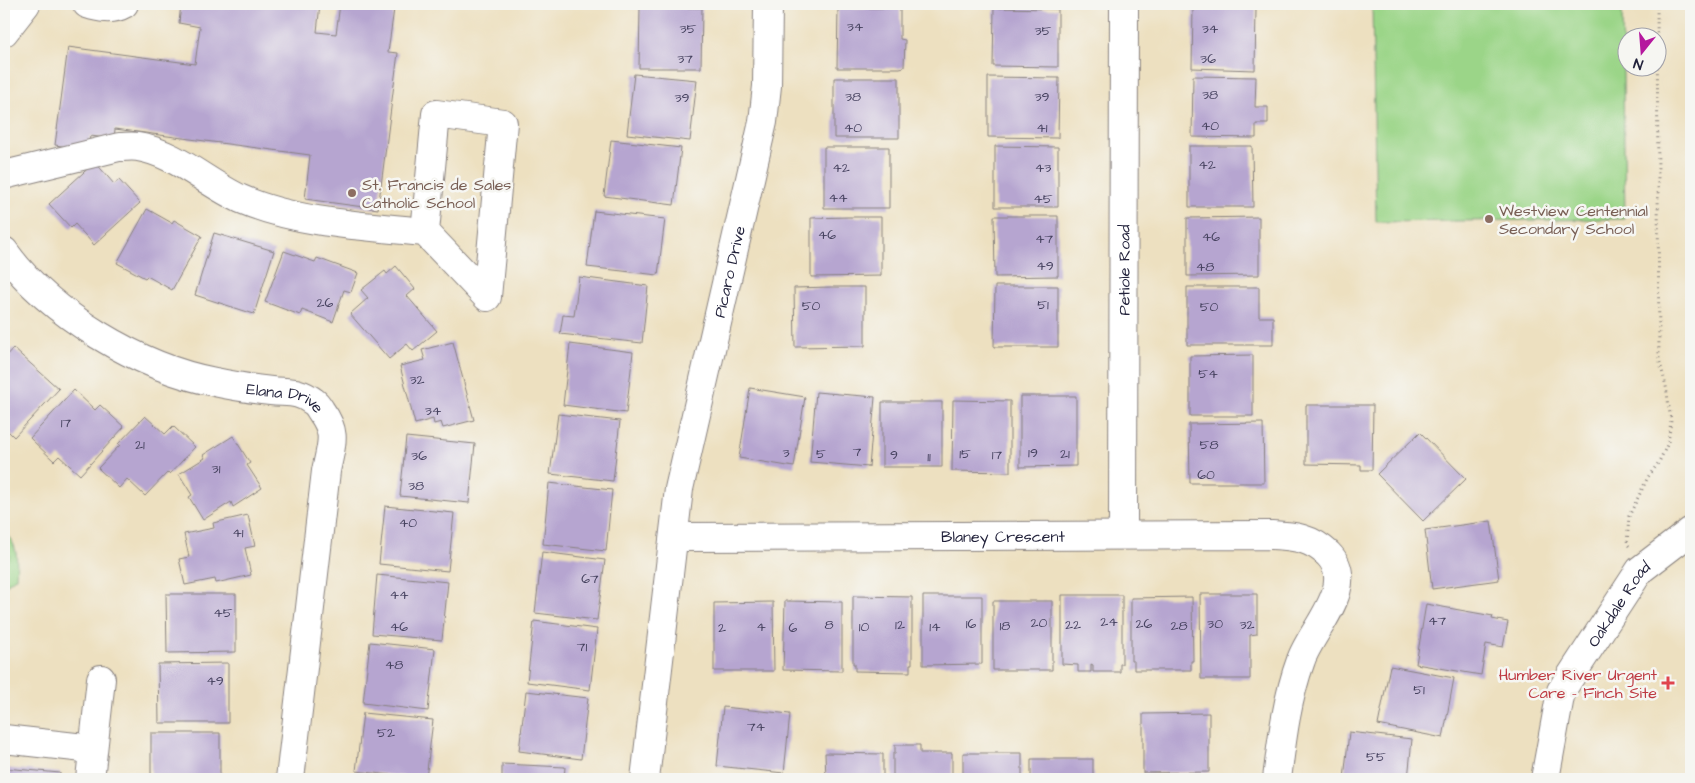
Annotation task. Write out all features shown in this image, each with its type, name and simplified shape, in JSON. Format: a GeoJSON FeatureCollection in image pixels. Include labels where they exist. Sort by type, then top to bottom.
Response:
{"type":"FeatureCollection","features":[{"type":"Feature","properties":{"kind":"street"},"geometry":{"type":"LineString","coordinates":[[4,32],[26,4]]}},
{"type":"Feature","properties":{"kind":"street"},"geometry":{"type":"LineString","coordinates":[[86,4],[101,8],[124,4]]}},
{"type":"Feature","properties":{"kind":"street","name":"Picaro Drive"},"geometry":{"type":"LineString","coordinates":[[674,537],[679,488],[763,122],[767,86],[768,4]]}},
{"type":"Feature","properties":{"kind":"street","name":"Petiole Road"},"geometry":{"type":"LineString","coordinates":[[1123,535],[1124,4]]}},
{"type":"Feature","properties":{"kind":"street"},"geometry":{"type":"LineString","coordinates":[[4,175],[111,149],[138,147],[162,154],[240,199],[286,214],[354,225],[425,232],[487,297],[503,123],[436,114],[425,232]]}},
{"type":"Feature","properties":{"kind":"street","name":"Elana Drive"},"geometry":{"type":"LineString","coordinates":[[4,251],[11,262],[49,298],[87,328],[131,354],[213,382],[272,392],[293,391],[315,402],[327,419],[333,434],[321,509],[290,779]]}},
{"type":"Feature","properties":{"kind":"street","name":"Oakdale Road"},"geometry":{"type":"LineString","coordinates":[[1545,779],[1561,691],[1640,570],[1691,531]]}},
{"type":"Feature","properties":{"kind":"street","name":"Blaney Crescent"},"geometry":{"type":"LineString","coordinates":[[674,537],[1297,536],[1319,546],[1334,561],[1339,579],[1332,603],[1301,659],[1282,731],[1277,779]]}},
{"type":"Feature","properties":{"kind":"street"},"geometry":{"type":"LineString","coordinates":[[645,779],[674,537]]}},
{"type":"Feature","properties":{"kind":"street"},"geometry":{"type":"LineString","coordinates":[[90,779],[101,679]]}},
{"type":"Feature","properties":{"kind":"street"},"geometry":{"type":"LineString","coordinates":[[4,739],[93,749]]}},
{"type":"Feature","properties":{"kind":"path"},"geometry":{"type":"LineString","coordinates":[[1647,564],[1627,544],[1629,516],[1648,477],[1668,443],[1671,421],[1666,386],[1659,359],[1657,4]]}},
{"type":"Feature","properties":{"kind":"green space"},"geometry":{"type":"Polygon","coordinates":[[[1372,4],[1622,4],[1622,28],[1618,28],[1618,78],[1623,78],[1625,219],[1376,222],[1372,4]]]}},
{"type":"Feature","properties":{"kind":"green space"},"geometry":{"type":"Polygon","coordinates":[[[4,533],[15,547],[17,564],[16,577],[4,587],[4,533]]]}},
{"type":"Feature","properties":{"kind":"building"},"geometry":{"type":"Polygon","coordinates":[[[181,4],[320,4],[317,32],[336,34],[340,4],[394,9],[388,52],[398,53],[378,209],[305,199],[310,155],[115,129],[114,139],[90,136],[88,150],[55,145],[68,47],[195,64],[200,27],[179,23],[181,4]]]}},
{"type":"Feature","properties":{"kind":"building"},"geometry":{"type":"Polygon","coordinates":[[[640,7],[702,8],[701,68],[639,68],[640,7]]]}},
{"type":"Feature","properties":{"kind":"building"},"geometry":{"type":"Polygon","coordinates":[[[1193,7],[1256,8],[1255,70],[1192,68],[1193,7]]]}},
{"type":"Feature","properties":{"kind":"building"},"geometry":{"type":"Polygon","coordinates":[[[838,8],[900,8],[900,39],[905,40],[904,67],[837,68],[838,8]]]}},
{"type":"Feature","properties":{"kind":"building"},"geometry":{"type":"Polygon","coordinates":[[[994,8],[1058,9],[1058,67],[993,66],[994,8]]]}},
{"type":"Feature","properties":{"kind":"building"},"geometry":{"type":"Polygon","coordinates":[[[634,74],[697,80],[690,141],[627,134],[634,74]]]}},
{"type":"Feature","properties":{"kind":"building"},"geometry":{"type":"Polygon","coordinates":[[[1193,76],[1256,77],[1255,107],[1268,107],[1268,124],[1256,124],[1256,138],[1192,137],[1193,76]]]}},
{"type":"Feature","properties":{"kind":"building"},"geometry":{"type":"Polygon","coordinates":[[[988,77],[1059,78],[1058,138],[988,137],[988,77]]]}},
{"type":"Feature","properties":{"kind":"building"},"geometry":{"type":"Polygon","coordinates":[[[834,78],[899,78],[899,138],[834,138],[834,78]]]}},
{"type":"Feature","properties":{"kind":"building"},"geometry":{"type":"Polygon","coordinates":[[[611,140],[681,148],[674,205],[604,196],[611,140]]]}},
{"type":"Feature","properties":{"kind":"building"},"geometry":{"type":"Polygon","coordinates":[[[995,146],[1058,147],[1058,207],[995,207],[995,146]]]}},
{"type":"Feature","properties":{"kind":"building"},"geometry":{"type":"Polygon","coordinates":[[[1189,146],[1252,146],[1253,207],[1189,207],[1189,146]]]}},
{"type":"Feature","properties":{"kind":"building"},"geometry":{"type":"Polygon","coordinates":[[[824,147],[889,147],[889,208],[824,208],[824,147]]]}},
{"type":"Feature","properties":{"kind":"building"},"geometry":{"type":"Polygon","coordinates":[[[95,162],[114,184],[119,180],[140,203],[94,245],[75,224],[71,228],[49,204],[95,162]]]}},
{"type":"Feature","properties":{"kind":"building"},"geometry":{"type":"Polygon","coordinates":[[[147,209],[172,223],[174,220],[202,236],[172,290],[147,276],[145,278],[117,263],[147,209]]]}},
{"type":"Feature","properties":{"kind":"building"},"geometry":{"type":"Polygon","coordinates":[[[594,211],[665,219],[658,275],[587,267],[594,211]]]}},
{"type":"Feature","properties":{"kind":"building"},"geometry":{"type":"Polygon","coordinates":[[[994,216],[1058,216],[1058,276],[995,277],[994,216]]]}},
{"type":"Feature","properties":{"kind":"building"},"geometry":{"type":"Polygon","coordinates":[[[881,217],[881,276],[811,277],[811,218],[881,217]]]}},
{"type":"Feature","properties":{"kind":"building"},"geometry":{"type":"Polygon","coordinates":[[[1259,217],[1259,275],[1187,276],[1187,218],[1259,217]]]}},
{"type":"Feature","properties":{"kind":"building"},"geometry":{"type":"Polygon","coordinates":[[[214,233],[274,251],[254,314],[195,295],[214,233]]]}},
{"type":"Feature","properties":{"kind":"building"},"geometry":{"type":"Polygon","coordinates":[[[284,251],[315,262],[317,258],[358,273],[351,292],[344,290],[333,322],[302,310],[300,315],[265,302],[284,251]]]}},
{"type":"Feature","properties":{"kind":"building"},"geometry":{"type":"Polygon","coordinates":[[[396,266],[415,289],[407,296],[437,331],[413,351],[407,344],[389,359],[350,314],[368,298],[361,290],[385,271],[387,274],[396,266]]]}},
{"type":"Feature","properties":{"kind":"building"},"geometry":{"type":"Polygon","coordinates":[[[579,277],[648,286],[642,343],[560,334],[563,315],[574,316],[579,277]]]}},
{"type":"Feature","properties":{"kind":"building"},"geometry":{"type":"Polygon","coordinates":[[[995,286],[1058,286],[1058,347],[994,347],[995,286]]]}},
{"type":"Feature","properties":{"kind":"building"},"geometry":{"type":"Polygon","coordinates":[[[865,287],[865,346],[795,347],[794,288],[865,287]]]}},
{"type":"Feature","properties":{"kind":"building"},"geometry":{"type":"Polygon","coordinates":[[[1187,287],[1259,287],[1259,317],[1273,317],[1273,345],[1187,345],[1187,287]]]}},
{"type":"Feature","properties":{"kind":"building"},"geometry":{"type":"Polygon","coordinates":[[[453,342],[474,420],[443,428],[441,422],[434,424],[433,419],[415,424],[400,366],[425,360],[422,350],[453,342]]]}},
{"type":"Feature","properties":{"kind":"building"},"geometry":{"type":"Polygon","coordinates":[[[570,344],[633,352],[626,413],[563,405],[570,344]]]}},
{"type":"Feature","properties":{"kind":"building"},"geometry":{"type":"Polygon","coordinates":[[[13,348],[59,389],[14,437],[4,427],[4,358],[13,348]]]}},
{"type":"Feature","properties":{"kind":"building"},"geometry":{"type":"Polygon","coordinates":[[[1253,355],[1253,416],[1190,416],[1190,356],[1253,355]]]}},
{"type":"Feature","properties":{"kind":"building"},"geometry":{"type":"Polygon","coordinates":[[[750,388],[805,397],[794,467],[739,458],[750,388]]]}},
{"type":"Feature","properties":{"kind":"building"},"geometry":{"type":"Polygon","coordinates":[[[74,390],[95,410],[100,405],[124,427],[80,475],[59,456],[54,461],[30,438],[74,390]]]}},
{"type":"Feature","properties":{"kind":"building"},"geometry":{"type":"Polygon","coordinates":[[[816,392],[875,397],[869,467],[810,462],[816,392]]]}},
{"type":"Feature","properties":{"kind":"building"},"geometry":{"type":"Polygon","coordinates":[[[1020,396],[1076,396],[1076,466],[1020,467],[1020,396]]]}},
{"type":"Feature","properties":{"kind":"building"},"geometry":{"type":"Polygon","coordinates":[[[953,400],[1010,401],[1010,472],[952,471],[953,400]]]}},
{"type":"Feature","properties":{"kind":"building"},"geometry":{"type":"Polygon","coordinates":[[[882,402],[942,402],[942,467],[882,467],[882,402]]]}},
{"type":"Feature","properties":{"kind":"building"},"geometry":{"type":"Polygon","coordinates":[[[1306,405],[1373,405],[1372,470],[1361,470],[1361,465],[1306,464],[1306,405]]]}},
{"type":"Feature","properties":{"kind":"building"},"geometry":{"type":"Polygon","coordinates":[[[558,414],[620,421],[613,481],[550,474],[558,414]]]}},
{"type":"Feature","properties":{"kind":"building"},"geometry":{"type":"Polygon","coordinates":[[[145,416],[165,434],[173,426],[195,447],[170,474],[168,472],[145,496],[127,479],[119,488],[98,468],[145,416]]]}},
{"type":"Feature","properties":{"kind":"building"},"geometry":{"type":"Polygon","coordinates":[[[1263,423],[1264,483],[1190,483],[1189,424],[1263,423]]]}},
{"type":"Feature","properties":{"kind":"building"},"geometry":{"type":"Polygon","coordinates":[[[1420,432],[1466,479],[1423,521],[1377,474],[1420,432]]]}},
{"type":"Feature","properties":{"kind":"building"},"geometry":{"type":"Polygon","coordinates":[[[233,436],[250,463],[247,465],[262,488],[233,507],[231,502],[203,520],[189,497],[192,495],[179,474],[205,458],[203,455],[233,436]]]}},
{"type":"Feature","properties":{"kind":"building"},"geometry":{"type":"Polygon","coordinates":[[[406,437],[475,444],[469,503],[400,496],[406,437]]]}},
{"type":"Feature","properties":{"kind":"building"},"geometry":{"type":"Polygon","coordinates":[[[549,483],[612,490],[606,551],[543,544],[549,483]]]}},
{"type":"Feature","properties":{"kind":"building"},"geometry":{"type":"Polygon","coordinates":[[[385,506],[454,513],[448,571],[379,564],[385,506]]]}},
{"type":"Feature","properties":{"kind":"building"},"geometry":{"type":"Polygon","coordinates":[[[248,515],[255,546],[245,548],[251,575],[216,583],[215,579],[185,585],[179,559],[189,557],[184,534],[214,528],[213,523],[248,515]]]}},
{"type":"Feature","properties":{"kind":"building"},"geometry":{"type":"Polygon","coordinates":[[[1491,521],[1499,580],[1432,589],[1425,530],[1491,521]]]}},
{"type":"Feature","properties":{"kind":"building"},"geometry":{"type":"Polygon","coordinates":[[[542,552],[605,560],[597,620],[535,613],[542,552]]]}},
{"type":"Feature","properties":{"kind":"building"},"geometry":{"type":"Polygon","coordinates":[[[377,575],[448,582],[442,640],[372,634],[377,575]]]}},
{"type":"Feature","properties":{"kind":"building"},"geometry":{"type":"Polygon","coordinates":[[[166,594],[236,594],[236,652],[167,653],[166,594]]]}},
{"type":"Feature","properties":{"kind":"building"},"geometry":{"type":"Polygon","coordinates":[[[1200,594],[1257,594],[1257,634],[1250,635],[1250,679],[1201,679],[1200,594]]]}},
{"type":"Feature","properties":{"kind":"building"},"geometry":{"type":"Polygon","coordinates":[[[1062,595],[1122,595],[1122,664],[1120,664],[1120,672],[1093,672],[1093,665],[1091,664],[1091,672],[1078,672],[1078,665],[1062,664],[1062,595]]]}},
{"type":"Feature","properties":{"kind":"building"},"geometry":{"type":"Polygon","coordinates":[[[853,596],[912,597],[912,664],[910,664],[910,672],[855,671],[855,664],[853,664],[853,596]]]}},
{"type":"Feature","properties":{"kind":"building"},"geometry":{"type":"Polygon","coordinates":[[[923,596],[982,596],[982,664],[923,665],[923,596]]]}},
{"type":"Feature","properties":{"kind":"building"},"geometry":{"type":"Polygon","coordinates":[[[1192,597],[1193,661],[1191,661],[1191,670],[1134,670],[1134,661],[1131,661],[1131,598],[1192,597]]]}},
{"type":"Feature","properties":{"kind":"building"},"geometry":{"type":"Polygon","coordinates":[[[785,601],[842,602],[842,671],[783,670],[785,601]]]}},
{"type":"Feature","properties":{"kind":"building"},"geometry":{"type":"Polygon","coordinates":[[[993,601],[1052,601],[1052,670],[993,670],[993,601]]]}},
{"type":"Feature","properties":{"kind":"building"},"geometry":{"type":"Polygon","coordinates":[[[773,602],[774,671],[714,671],[714,603],[773,602]]]}},
{"type":"Feature","properties":{"kind":"building"},"geometry":{"type":"Polygon","coordinates":[[[1426,604],[1493,616],[1492,619],[1508,622],[1503,647],[1486,644],[1481,675],[1416,664],[1426,604]]]}},
{"type":"Feature","properties":{"kind":"building"},"geometry":{"type":"Polygon","coordinates":[[[534,621],[597,629],[590,690],[527,682],[534,621]]]}},
{"type":"Feature","properties":{"kind":"building"},"geometry":{"type":"Polygon","coordinates":[[[370,642],[435,649],[428,711],[363,703],[370,642]]]}},
{"type":"Feature","properties":{"kind":"building"},"geometry":{"type":"Polygon","coordinates":[[[228,663],[228,723],[159,723],[158,664],[228,663]]]}},
{"type":"Feature","properties":{"kind":"building"},"geometry":{"type":"Polygon","coordinates":[[[1390,666],[1454,678],[1443,738],[1378,725],[1390,666]]]}},
{"type":"Feature","properties":{"kind":"building"},"geometry":{"type":"Polygon","coordinates":[[[526,691],[588,698],[581,759],[519,751],[526,691]]]}},
{"type":"Feature","properties":{"kind":"building"},"geometry":{"type":"Polygon","coordinates":[[[723,707],[790,714],[784,773],[717,766],[723,707]]]}},
{"type":"Feature","properties":{"kind":"building"},"geometry":{"type":"Polygon","coordinates":[[[363,713],[433,720],[426,779],[356,771],[363,713]]]}},
{"type":"Feature","properties":{"kind":"building"},"geometry":{"type":"Polygon","coordinates":[[[1209,713],[1209,772],[1143,773],[1143,714],[1209,713]]]}},
{"type":"Feature","properties":{"kind":"building"},"geometry":{"type":"Polygon","coordinates":[[[1349,732],[1412,739],[1408,779],[1344,779],[1349,732]]]}},
{"type":"Feature","properties":{"kind":"building"},"geometry":{"type":"Polygon","coordinates":[[[151,733],[220,733],[220,779],[151,779],[151,733]]]}},
{"type":"Feature","properties":{"kind":"building"},"geometry":{"type":"Polygon","coordinates":[[[895,745],[920,745],[920,753],[952,753],[952,779],[893,779],[893,753],[895,753],[895,745]]]}},
{"type":"Feature","properties":{"kind":"building"},"geometry":{"type":"Polygon","coordinates":[[[825,753],[883,754],[883,779],[826,779],[825,753]]]}},
{"type":"Feature","properties":{"kind":"building"},"geometry":{"type":"Polygon","coordinates":[[[963,753],[1022,753],[1022,779],[963,779],[963,753]]]}},
{"type":"Feature","properties":{"kind":"building"},"geometry":{"type":"Polygon","coordinates":[[[1031,759],[1093,759],[1093,779],[1031,779],[1031,759]]]}},
{"type":"Feature","properties":{"kind":"building"},"geometry":{"type":"Polygon","coordinates":[[[502,764],[565,767],[564,779],[502,779],[502,764]]]}},
{"type":"Feature","properties":{"kind":"building"},"geometry":{"type":"Polygon","coordinates":[[[4,768],[60,773],[60,779],[4,779],[4,768]]]}},
{"type":"Feature","properties":{"kind":"place","name":"St. Francis de Sales Catholic School"},"geometry":{"type":"Point","coordinates":[352,193]}},
{"type":"Feature","properties":{"kind":"place","name":"Westview Centennial Secondary School"},"geometry":{"type":"Point","coordinates":[1489,219]}},
{"type":"Feature","properties":{"kind":"place","name":"Humber River Urgent Care - Finch Site"},"geometry":{"type":"Point","coordinates":[1668,683]}}]}
